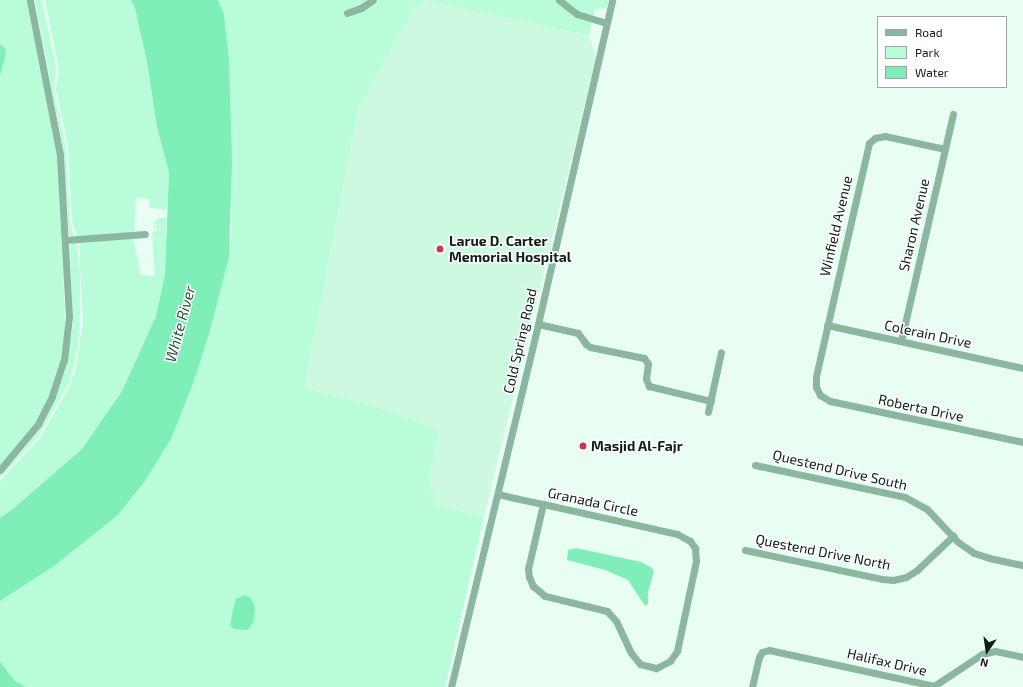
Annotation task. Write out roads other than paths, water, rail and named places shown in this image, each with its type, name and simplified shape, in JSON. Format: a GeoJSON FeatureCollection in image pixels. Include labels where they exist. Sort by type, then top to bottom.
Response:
{"type":"FeatureCollection","features":[{"type":"Feature","properties":{"kind":"street"},"geometry":{"type":"LineString","coordinates":[[0,470],[38,424],[52,396],[62,368],[67,340],[69,311],[59,150],[30,0]]}},
{"type":"Feature","properties":{"kind":"street"},"geometry":{"type":"LineString","coordinates":[[347,13],[361,8],[373,0]]}},
{"type":"Feature","properties":{"kind":"street"},"geometry":{"type":"LineString","coordinates":[[558,0],[575,13],[607,22]]}},
{"type":"Feature","properties":{"kind":"street","name":"Cold Spring Road"},"geometry":{"type":"LineString","coordinates":[[452,687],[538,324],[612,0]]}},
{"type":"Feature","properties":{"kind":"street","name":"Sharon Avenue"},"geometry":{"type":"LineString","coordinates":[[901,341],[953,114]]}},
{"type":"Feature","properties":{"kind":"street","name":"Winfield Avenue"},"geometry":{"type":"LineString","coordinates":[[818,392],[816,377],[869,143],[875,138],[885,136],[945,149]]}},
{"type":"Feature","properties":{"kind":"street"},"geometry":{"type":"LineString","coordinates":[[65,240],[145,234]]}},
{"type":"Feature","properties":{"kind":"street"},"geometry":{"type":"LineString","coordinates":[[538,324],[578,333],[590,347],[644,358],[648,365],[646,379],[649,386],[711,400]]}},
{"type":"Feature","properties":{"kind":"street","name":"Colerain Drive"},"geometry":{"type":"LineString","coordinates":[[827,325],[1023,368]]}},
{"type":"Feature","properties":{"kind":"street"},"geometry":{"type":"LineString","coordinates":[[708,412],[722,352]]}},
{"type":"Feature","properties":{"kind":"street","name":"Roberta Drive"},"geometry":{"type":"LineString","coordinates":[[818,392],[830,401],[1023,442]]}},
{"type":"Feature","properties":{"kind":"street","name":"Questend Drive South"},"geometry":{"type":"LineString","coordinates":[[755,465],[905,497],[927,509],[965,547],[979,555],[1023,565]]}},
{"type":"Feature","properties":{"kind":"street","name":"Granada Circle"},"geometry":{"type":"LineString","coordinates":[[498,494],[543,504],[683,536],[694,545],[696,561],[677,651],[668,663],[656,668],[644,666],[637,662],[630,653],[616,621],[604,610],[545,596],[533,586],[528,577],[528,569],[543,504]]}},
{"type":"Feature","properties":{"kind":"street","name":"Questend Drive North"},"geometry":{"type":"LineString","coordinates":[[745,550],[893,580],[906,577],[917,570],[953,536]]}},
{"type":"Feature","properties":{"kind":"street","name":"Halifax Drive"},"geometry":{"type":"LineString","coordinates":[[752,687],[758,659],[762,653],[767,650],[773,650],[934,687],[982,654],[996,651],[1023,657]]}},
{"type":"Feature","properties":{"kind":"water","name":"White River"},"geometry":{"type":"Polygon","coordinates":[[[131,0],[218,0],[224,14],[229,59],[232,162],[229,258],[210,331],[194,381],[171,439],[145,481],[117,516],[54,566],[0,601],[0,518],[14,508],[82,449],[122,391],[156,316],[165,275],[169,172],[157,127],[147,62],[135,8],[131,0]]]}},
{"type":"Feature","properties":{"kind":"water"},"geometry":{"type":"Polygon","coordinates":[[[0,44],[5,48],[6,53],[0,76],[0,44]]]}},
{"type":"Feature","properties":{"kind":"water"},"geometry":{"type":"Polygon","coordinates":[[[576,548],[641,562],[652,568],[654,571],[648,592],[648,604],[645,606],[628,580],[605,570],[567,560],[568,550],[576,548]]]}},
{"type":"Feature","properties":{"kind":"water"},"geometry":{"type":"Polygon","coordinates":[[[244,595],[251,598],[255,608],[254,621],[248,630],[235,629],[230,626],[236,599],[244,595]]]}},
{"type":"Feature","properties":{"kind":"water"},"geometry":{"type":"Polygon","coordinates":[[[0,662],[15,681],[26,687],[0,687],[0,662]]]}},
{"type":"Feature","properties":{"kind":"place","name":"Larue D. Carter Memorial Hospital"},"geometry":{"type":"Point","coordinates":[440,249]}},
{"type":"Feature","properties":{"kind":"place","name":"Masjid Al-Fajr"},"geometry":{"type":"Point","coordinates":[583,446]}}]}
